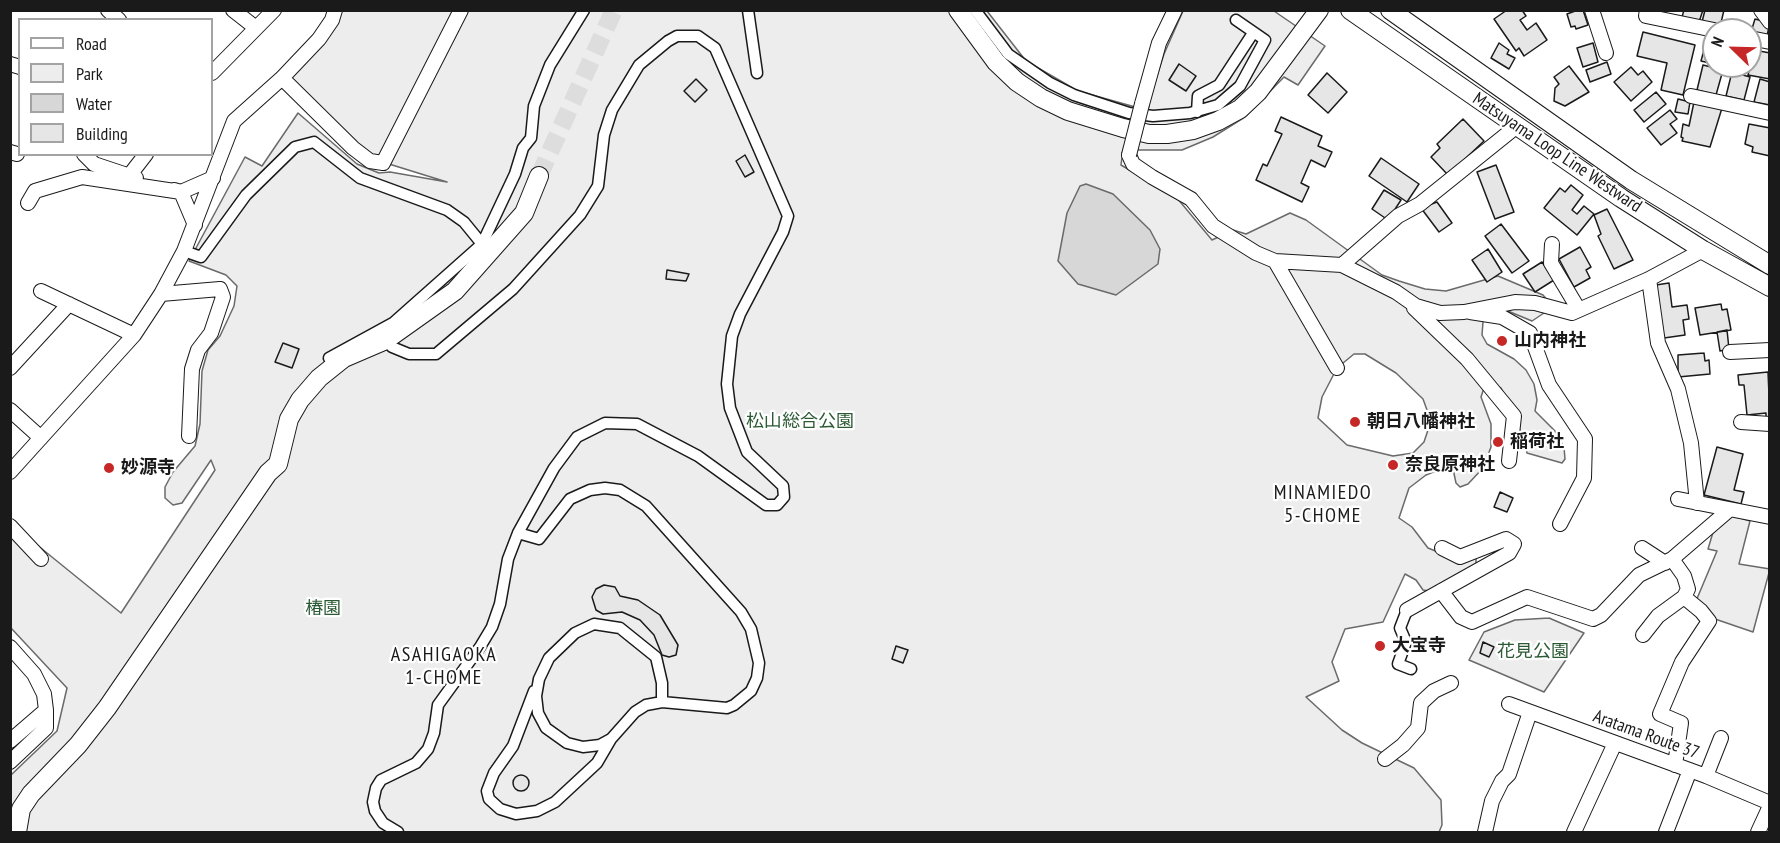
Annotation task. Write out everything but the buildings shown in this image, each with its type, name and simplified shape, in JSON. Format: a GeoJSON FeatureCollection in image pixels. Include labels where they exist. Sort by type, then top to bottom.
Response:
{"type":"FeatureCollection","features":[{"type":"Feature","properties":{"kind":"street"},"geometry":{"type":"LineString","coordinates":[[233,10],[256,28]]}},
{"type":"Feature","properties":{"kind":"street"},"geometry":{"type":"LineString","coordinates":[[213,72],[274,10]]}},
{"type":"Feature","properties":{"kind":"street"},"geometry":{"type":"LineString","coordinates":[[10,472],[134,335],[162,294],[184,250],[234,121],[282,78],[319,39],[333,20],[335,10]]}},
{"type":"Feature","properties":{"kind":"street"},"geometry":{"type":"LineString","coordinates":[[282,78],[361,155],[375,163],[383,163],[461,10]]}},
{"type":"Feature","properties":{"kind":"street"},"geometry":{"type":"LineString","coordinates":[[328,358],[393,323],[482,244],[515,174],[523,148],[531,138],[534,106],[550,65],[584,10]]}},
{"type":"Feature","properties":{"kind":"street"},"geometry":{"type":"LineString","coordinates":[[748,10],[757,73]]}},
{"type":"Feature","properties":{"kind":"street"},"geometry":{"type":"LineString","coordinates":[[958,10],[996,62],[1017,82],[1041,98],[1068,111],[1149,134],[1193,130],[1218,122],[1240,109],[1258,92],[1319,10]]}},
{"type":"Feature","properties":{"kind":"street"},"geometry":{"type":"LineString","coordinates":[[975,10],[1008,54],[1050,83],[1129,113],[1153,117],[1197,112],[1218,105],[1240,86],[1264,40],[1236,20]]}},
{"type":"Feature","properties":{"kind":"street"},"geometry":{"type":"LineString","coordinates":[[1175,10],[1159,43],[1142,104],[1129,155],[1133,164],[1191,199],[1213,226],[1256,254],[1275,261],[1342,265],[1396,292],[1467,359],[1514,416],[1509,461]]}},
{"type":"Feature","properties":{"kind":"street","name":"Matsuyama Loop Line Westward"},"geometry":{"type":"LineString","coordinates":[[1350,10],[1621,198],[1703,250],[1770,286]]}},
{"type":"Feature","properties":{"kind":"street","name":"Matsuyama Loop Line Westward"},"geometry":{"type":"LineString","coordinates":[[1390,10],[1631,180],[1770,265]]}},
{"type":"Feature","properties":{"kind":"street"},"geometry":{"type":"LineString","coordinates":[[1592,10],[1606,53]]}},
{"type":"Feature","properties":{"kind":"street"},"geometry":{"type":"LineString","coordinates":[[1647,10],[1646,16],[1702,28]]}},
{"type":"Feature","properties":{"kind":"street"},"geometry":{"type":"LineString","coordinates":[[1761,10],[1770,22]]}},
{"type":"Feature","properties":{"kind":"street"},"geometry":{"type":"LineString","coordinates":[[1197,112],[1198,96],[1219,85],[1253,33]]}},
{"type":"Feature","properties":{"kind":"street"},"geometry":{"type":"LineString","coordinates":[[386,340],[392,347],[409,354],[436,354],[513,289],[580,215],[598,186],[604,135],[612,110],[639,65],[668,41],[687,35],[707,41],[715,48],[788,216],[783,232],[740,314],[732,336],[727,384],[732,415],[747,452],[783,486],[783,499],[777,505],[766,505],[688,451],[647,428],[616,422],[595,426],[569,444],[518,533],[492,627],[438,705],[434,733],[428,749],[416,763],[381,780],[376,788],[373,802],[375,811],[383,823],[398,832]]}},
{"type":"Feature","properties":{"kind":"street"},"geometry":{"type":"LineString","coordinates":[[1691,96],[1770,113]]}},
{"type":"Feature","properties":{"kind":"street"},"geometry":{"type":"LineString","coordinates":[[749,128],[759,119]]}},
{"type":"Feature","properties":{"kind":"street"},"geometry":{"type":"LineString","coordinates":[[1342,265],[1398,216],[1420,204],[1517,126]]}},
{"type":"Feature","properties":{"kind":"street"},"geometry":{"type":"LineString","coordinates":[[184,250],[201,257],[246,195],[295,147],[314,142],[360,178],[447,210],[464,222],[482,244]]}},
{"type":"Feature","properties":{"kind":"street"},"geometry":{"type":"LineString","coordinates":[[86,156],[94,164],[181,192],[195,225]]}},
{"type":"Feature","properties":{"kind":"street"},"geometry":{"type":"LineString","coordinates":[[129,176],[144,156]]}},
{"type":"Feature","properties":{"kind":"street"},"geometry":{"type":"LineString","coordinates":[[17,832],[21,809],[31,794],[78,744],[107,708],[268,473],[278,464],[288,419],[300,400],[319,378],[344,358],[386,340],[455,291],[524,213],[539,176]]}},
{"type":"Feature","properties":{"kind":"street"},"geometry":{"type":"LineString","coordinates":[[28,202],[35,191],[82,177],[181,192],[213,178]]}},
{"type":"Feature","properties":{"kind":"street"},"geometry":{"type":"LineString","coordinates":[[1552,244],[1551,263],[1579,310]]}},
{"type":"Feature","properties":{"kind":"street"},"geometry":{"type":"LineString","coordinates":[[1405,300],[1440,313],[1464,312],[1515,302],[1534,303],[1572,313],[1649,279],[1703,250]]}},
{"type":"Feature","properties":{"kind":"street"},"geometry":{"type":"LineString","coordinates":[[1275,261],[1337,368]]}},
{"type":"Feature","properties":{"kind":"street"},"geometry":{"type":"LineString","coordinates":[[1649,279],[1659,343],[1678,389],[1691,443],[1697,503]]}},
{"type":"Feature","properties":{"kind":"street"},"geometry":{"type":"LineString","coordinates":[[162,294],[219,289],[223,297],[211,333],[198,350],[192,369],[189,436]]}},
{"type":"Feature","properties":{"kind":"street"},"geometry":{"type":"LineString","coordinates":[[41,291],[134,335]]}},
{"type":"Feature","properties":{"kind":"street"},"geometry":{"type":"LineString","coordinates":[[10,368],[69,304]]}},
{"type":"Feature","properties":{"kind":"street"},"geometry":{"type":"LineString","coordinates":[[1464,312],[1502,318],[1530,333],[1548,385],[1586,439],[1584,478],[1560,524]]}},
{"type":"Feature","properties":{"kind":"street"},"geometry":{"type":"LineString","coordinates":[[1730,352],[1770,350]]}},
{"type":"Feature","properties":{"kind":"street"},"geometry":{"type":"LineString","coordinates":[[10,410],[41,438]]}},
{"type":"Feature","properties":{"kind":"street"},"geometry":{"type":"LineString","coordinates":[[1741,422],[1770,424]]}},
{"type":"Feature","properties":{"kind":"street"},"geometry":{"type":"LineString","coordinates":[[518,533],[539,539],[570,499],[590,490],[605,488],[620,490],[646,506],[741,612],[751,629],[759,663],[757,678],[746,696],[727,708],[662,702],[646,705],[635,712],[611,739],[597,763],[555,802],[537,811],[516,814],[500,809],[489,799],[487,791],[494,773],[519,732],[538,679],[549,658],[575,633],[594,624],[620,628],[656,657],[662,683],[662,702]]}},
{"type":"Feature","properties":{"kind":"street"},"geometry":{"type":"LineString","coordinates":[[1678,499],[1770,517]]}},
{"type":"Feature","properties":{"kind":"street"},"geometry":{"type":"LineString","coordinates":[[1442,591],[1461,617],[1472,622],[1527,597],[1593,619],[1601,615],[1639,575],[1669,561],[1729,510]]}},
{"type":"Feature","properties":{"kind":"street"},"geometry":{"type":"LineString","coordinates":[[10,526],[41,559]]}},
{"type":"Feature","properties":{"kind":"street"},"geometry":{"type":"LineString","coordinates":[[1411,669],[1398,664],[1406,642],[1400,628],[1407,610],[1509,553],[1514,544],[1506,539],[1460,557],[1442,548]]}},
{"type":"Feature","properties":{"kind":"street"},"geometry":{"type":"LineString","coordinates":[[1642,548],[1669,561],[1684,576],[1688,589],[1684,597],[1658,616],[1643,635]]}},
{"type":"Feature","properties":{"kind":"street"},"geometry":{"type":"LineString","coordinates":[[1675,765],[1681,723],[1660,714],[1682,662],[1708,621],[1701,610],[1684,597]]}},
{"type":"Feature","properties":{"kind":"street"},"geometry":{"type":"LineString","coordinates":[[10,647],[34,674],[44,694],[46,710],[46,728],[10,762]]}},
{"type":"Feature","properties":{"kind":"street"},"geometry":{"type":"LineString","coordinates":[[538,679],[536,696],[538,713],[552,734],[567,743],[583,747],[600,745],[611,739]]}},
{"type":"Feature","properties":{"kind":"street"},"geometry":{"type":"LineString","coordinates":[[1385,759],[1419,728],[1421,702],[1434,691],[1451,683]]}},
{"type":"Feature","properties":{"kind":"street","name":"Aratama Route 37"},"geometry":{"type":"LineString","coordinates":[[1509,704],[1706,776],[1770,804]]}},
{"type":"Feature","properties":{"kind":"street"},"geometry":{"type":"LineString","coordinates":[[10,741],[46,710]]}},
{"type":"Feature","properties":{"kind":"street"},"geometry":{"type":"LineString","coordinates":[[1485,832],[1492,801],[1502,781],[1509,774],[1530,712]]}},
{"type":"Feature","properties":{"kind":"street"},"geometry":{"type":"LineString","coordinates":[[1706,776],[1721,738]]}},
{"type":"Feature","properties":{"kind":"street"},"geometry":{"type":"LineString","coordinates":[[1574,832],[1615,743]]}},
{"type":"Feature","properties":{"kind":"street"},"geometry":{"type":"LineString","coordinates":[[1666,832],[1690,770]]}},
{"type":"Feature","properties":{"kind":"street"},"geometry":{"type":"LineString","coordinates":[[1758,832],[1770,804]]}},
{"type":"Feature","properties":{"kind":"green space"},"geometry":{"type":"Polygon","coordinates":[[[340,11],[455,11],[385,155],[374,156],[365,151],[288,79],[327,39],[340,11]]]}},
{"type":"Feature","properties":{"kind":"green space","name":"松山総合公園"},"geometry":{"type":"Polygon","coordinates":[[[467,11],[987,11],[1026,61],[1078,91],[1146,110],[1164,54],[1183,11],[1274,11],[1325,46],[1298,85],[1284,77],[1245,117],[1213,137],[1182,150],[1123,150],[1121,165],[1177,198],[1212,240],[1233,230],[1246,234],[1290,213],[1306,220],[1382,275],[1399,281],[1425,289],[1446,291],[1498,276],[1543,295],[1548,301],[1544,313],[1532,321],[1503,309],[1491,313],[1483,322],[1482,335],[1487,344],[1514,359],[1526,370],[1534,384],[1537,400],[1535,411],[1555,431],[1564,447],[1565,459],[1562,463],[1527,453],[1524,439],[1501,388],[1491,385],[1484,388],[1481,397],[1491,424],[1491,447],[1483,468],[1468,484],[1460,487],[1456,483],[1453,469],[1443,468],[1426,475],[1409,488],[1399,518],[1412,527],[1428,548],[1460,561],[1476,558],[1476,566],[1429,591],[1423,590],[1416,580],[1405,574],[1383,622],[1345,629],[1332,662],[1339,681],[1306,697],[1342,730],[1362,743],[1414,768],[1441,800],[1442,825],[1439,832],[11,832],[11,775],[57,731],[67,688],[11,628],[10,523],[121,613],[215,470],[211,460],[182,503],[173,505],[165,498],[165,487],[173,472],[195,446],[200,424],[202,371],[208,350],[220,336],[234,306],[237,286],[226,275],[189,261],[245,157],[262,166],[298,113],[357,164],[379,173],[390,172],[447,182],[389,164],[467,11]],[[1354,354],[1337,368],[1322,397],[1318,418],[1347,445],[1393,456],[1413,453],[1424,442],[1431,421],[1423,399],[1396,373],[1365,354],[1354,354]]]}},
{"type":"Feature","properties":{"kind":"green space"},"geometry":{"type":"Polygon","coordinates":[[[1730,515],[1750,521],[1739,564],[1770,569],[1753,632],[1715,619],[1696,601],[1717,551],[1708,549],[1714,529],[1730,515]]]}},
{"type":"Feature","properties":{"kind":"green space","name":"花見公園"},"geometry":{"type":"Polygon","coordinates":[[[1549,618],[1584,633],[1544,692],[1469,660],[1484,632],[1515,620],[1549,618]]]}},
{"type":"Feature","properties":{"kind":"water"},"geometry":{"type":"Polygon","coordinates":[[[1086,184],[1113,194],[1150,230],[1160,249],[1158,264],[1116,295],[1078,284],[1058,261],[1067,213],[1080,186],[1086,184]]]}},
{"type":"Feature","properties":{"kind":"tunnel"},"geometry":{"type":"LineString","coordinates":[[539,176],[614,10]]}},
{"type":"Feature","properties":{"kind":"place","name":"山内神社"},"geometry":{"type":"Point","coordinates":[1502,341]}},
{"type":"Feature","properties":{"kind":"place","name":"朝日八幡神社"},"geometry":{"type":"Point","coordinates":[1355,422]}},
{"type":"Feature","properties":{"kind":"place","name":"稲荷社"},"geometry":{"type":"Point","coordinates":[1498,442]}},
{"type":"Feature","properties":{"kind":"place","name":"奈良原神社"},"geometry":{"type":"Point","coordinates":[1393,465]}},
{"type":"Feature","properties":{"kind":"place","name":"妙源寺"},"geometry":{"type":"Point","coordinates":[109,468]}},
{"type":"Feature","properties":{"kind":"place","name":"大宝寺"},"geometry":{"type":"Point","coordinates":[1380,646]}},
{"type":"Feature","properties":{"kind":"district","name":"MINAMIEDO 5-CHOME"},"geometry":{"type":"Point","coordinates":[1323,504]}},
{"type":"Feature","properties":{"kind":"district","name":"ASAHIGAOKA 1-CHOME"},"geometry":{"type":"Point","coordinates":[444,666]}},
{"type":"Feature","properties":{"kind":"park label","name":"椿園"},"geometry":{"type":"Point","coordinates":[323,609]}}]}
